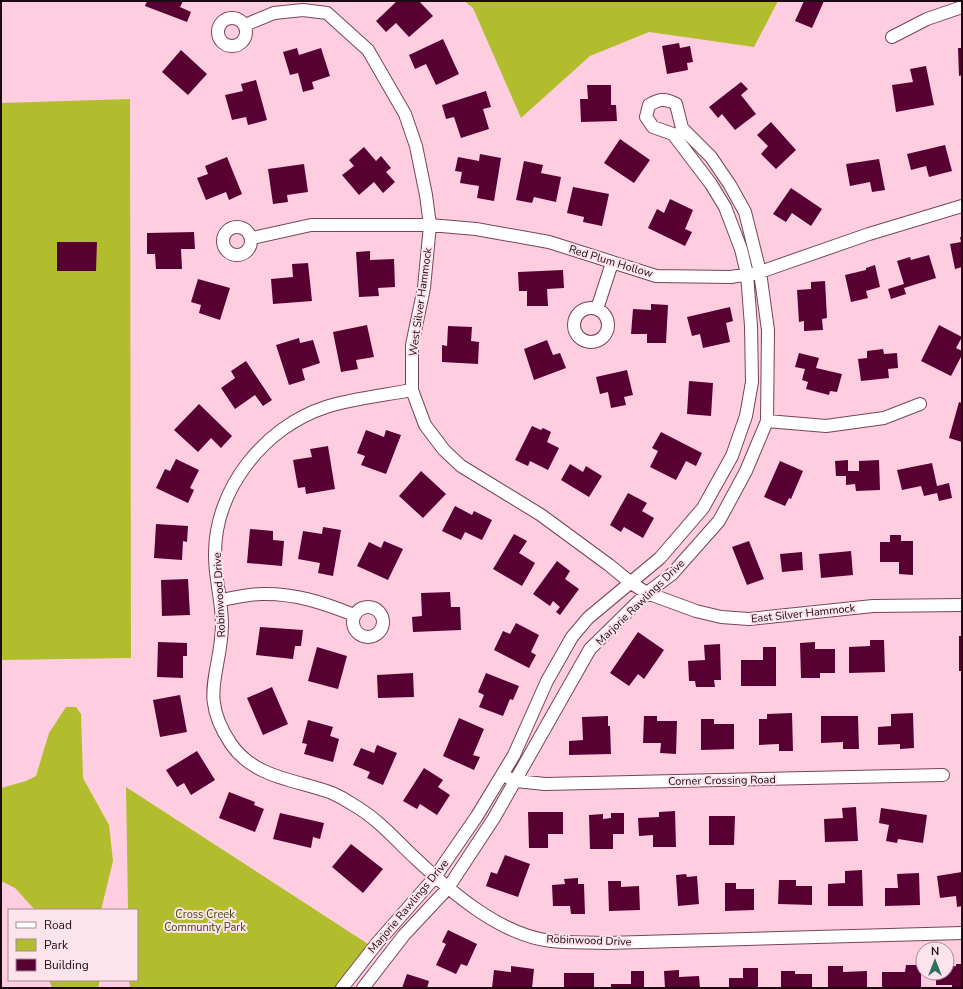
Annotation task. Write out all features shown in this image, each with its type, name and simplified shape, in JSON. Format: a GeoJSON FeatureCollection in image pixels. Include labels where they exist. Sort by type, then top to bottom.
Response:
{"type":"FeatureCollection","features":[{"type":"Feature","properties":{"kind":"street"},"geometry":{"type":"LineString","coordinates":[[892,37],[927,20],[962,7]]}},
{"type":"Feature","properties":{"kind":"street","name":"West Silver Hammock"},"geometry":{"type":"LineString","coordinates":[[245,25],[274,12],[303,10],[327,14],[368,50],[405,114],[417,153],[426,195],[430,225],[424,288],[412,345],[412,390],[425,425],[444,450],[461,466],[486,483],[541,515],[610,565],[631,583],[647,593]]}},
{"type":"Feature","properties":{"kind":"street","name":"Marjorie Rawlings Drive"},"geometry":{"type":"LineString","coordinates":[[342,988],[368,954],[435,877],[502,776],[514,756],[547,681],[572,637],[588,618],[660,558],[703,508],[732,456],[746,416],[752,382],[751,326],[747,274],[735,231],[725,207],[711,184],[673,134],[653,127],[648,123],[646,111],[649,105],[658,100],[669,100],[676,104],[682,128],[711,157],[730,185],[745,212],[760,272],[768,330],[767,421],[746,471],[719,521],[672,574],[647,593],[590,650],[494,818],[448,888],[404,936],[363,988]]}},
{"type":"Feature","properties":{"kind":"street","name":"Red Plum Hollow"},"geometry":{"type":"LineString","coordinates":[[252,238],[311,225],[430,225],[504,233],[549,242],[656,276],[731,277],[760,272],[869,234],[962,206]]}},
{"type":"Feature","properties":{"kind":"street"},"geometry":{"type":"LineString","coordinates":[[596,309],[612,263]]}},
{"type":"Feature","properties":{"kind":"street","name":"Robinwood Drive"},"geometry":{"type":"LineString","coordinates":[[412,390],[326,407],[292,422],[265,443],[243,469],[220,514],[215,556],[221,600],[221,646],[214,675],[212,695],[216,714],[222,730],[233,747],[243,758],[256,768],[274,776],[334,794],[369,814],[448,888],[484,915],[528,936],[550,941],[606,943],[962,932]]}},
{"type":"Feature","properties":{"kind":"street"},"geometry":{"type":"LineString","coordinates":[[767,421],[826,426],[884,418],[920,404]]}},
{"type":"Feature","properties":{"kind":"street","name":"East Silver Hammock"},"geometry":{"type":"LineString","coordinates":[[647,593],[721,617],[749,620],[873,606],[962,605]]}},
{"type":"Feature","properties":{"kind":"street"},"geometry":{"type":"LineString","coordinates":[[221,600],[260,594],[288,595],[317,601],[354,615]]}},
{"type":"Feature","properties":{"kind":"street","name":"Corner Crossing Road"},"geometry":{"type":"LineString","coordinates":[[502,776],[516,781],[546,784],[942,775]]}},
{"type":"Feature","properties":{"kind":"green space"},"geometry":{"type":"Polygon","coordinates":[[[464,1],[778,1],[754,47],[649,32],[590,56],[521,118],[473,8],[464,1]]]}},
{"type":"Feature","properties":{"kind":"green space"},"geometry":{"type":"Polygon","coordinates":[[[130,99],[131,658],[1,660],[1,103],[130,99]]]}},
{"type":"Feature","properties":{"kind":"green space"},"geometry":{"type":"Polygon","coordinates":[[[66,707],[76,707],[81,714],[83,778],[109,825],[113,861],[101,909],[34,909],[15,888],[1,881],[1,788],[26,781],[36,776],[49,733],[66,707]]]}},
{"type":"Feature","properties":{"kind":"green space","name":"Cross Creek Community Park"},"geometry":{"type":"Polygon","coordinates":[[[126,787],[368,944],[346,972],[338,988],[130,988],[129,981],[138,981],[138,909],[128,909],[126,787]]]}},
{"type":"Feature","properties":{"kind":"green space"},"geometry":{"type":"Polygon","coordinates":[[[49,981],[100,981],[98,988],[52,988],[49,981]]]}},
{"type":"Feature","properties":{"kind":"building"},"geometry":{"type":"Polygon","coordinates":[[[147,1],[183,1],[180,7],[191,12],[187,22],[145,6],[147,1]]]}},
{"type":"Feature","properties":{"kind":"building"},"geometry":{"type":"Polygon","coordinates":[[[397,1],[419,1],[433,16],[409,37],[396,23],[386,32],[376,21],[397,1]]]}},
{"type":"Feature","properties":{"kind":"building"},"geometry":{"type":"Polygon","coordinates":[[[804,1],[824,1],[812,28],[795,21],[804,1]]]}},
{"type":"Feature","properties":{"kind":"building"},"geometry":{"type":"Polygon","coordinates":[[[443,39],[459,74],[436,85],[426,64],[415,69],[409,55],[443,39]]]}},
{"type":"Feature","properties":{"kind":"building"},"geometry":{"type":"Polygon","coordinates":[[[679,43],[680,48],[690,46],[693,62],[687,63],[688,70],[667,74],[662,46],[679,43]]]}},
{"type":"Feature","properties":{"kind":"building"},"geometry":{"type":"Polygon","coordinates":[[[297,48],[299,55],[321,48],[330,76],[312,82],[314,89],[303,92],[298,73],[290,75],[283,52],[297,48]]]}},
{"type":"Feature","properties":{"kind":"building"},"geometry":{"type":"Polygon","coordinates":[[[958,48],[962,48],[962,75],[959,76],[958,48]]]}},
{"type":"Feature","properties":{"kind":"building"},"geometry":{"type":"Polygon","coordinates":[[[181,50],[207,74],[188,95],[162,72],[181,50]]]}},
{"type":"Feature","properties":{"kind":"building"},"geometry":{"type":"Polygon","coordinates":[[[926,66],[934,105],[896,112],[892,85],[913,82],[910,69],[926,66]]]}},
{"type":"Feature","properties":{"kind":"building"},"geometry":{"type":"Polygon","coordinates":[[[256,80],[267,120],[248,125],[246,117],[232,120],[225,95],[243,91],[241,84],[256,80]]]}},
{"type":"Feature","properties":{"kind":"building"},"geometry":{"type":"Polygon","coordinates":[[[741,82],[748,89],[741,95],[756,114],[735,130],[722,114],[718,118],[709,107],[741,82]]]}},
{"type":"Feature","properties":{"kind":"building"},"geometry":{"type":"Polygon","coordinates":[[[587,85],[611,85],[611,105],[616,105],[617,121],[581,122],[580,99],[588,99],[587,85]]]}},
{"type":"Feature","properties":{"kind":"building"},"geometry":{"type":"Polygon","coordinates":[[[486,91],[491,107],[483,109],[489,129],[461,138],[454,117],[446,119],[442,105],[486,91]]]}},
{"type":"Feature","properties":{"kind":"building"},"geometry":{"type":"Polygon","coordinates":[[[771,122],[796,150],[776,169],[761,154],[768,146],[757,135],[771,122]]]}},
{"type":"Feature","properties":{"kind":"building"},"geometry":{"type":"Polygon","coordinates":[[[620,139],[650,160],[634,183],[604,163],[620,139]]]}},
{"type":"Feature","properties":{"kind":"building"},"geometry":{"type":"Polygon","coordinates":[[[945,145],[952,171],[929,177],[926,166],[911,170],[907,154],[945,145]]]}},
{"type":"Feature","properties":{"kind":"building"},"geometry":{"type":"Polygon","coordinates":[[[364,147],[376,161],[381,156],[391,168],[386,172],[395,182],[383,193],[374,182],[359,195],[342,175],[354,166],[349,160],[364,147]]]}},
{"type":"Feature","properties":{"kind":"building"},"geometry":{"type":"Polygon","coordinates":[[[480,154],[501,158],[494,201],[477,198],[479,186],[460,183],[462,172],[455,171],[458,157],[479,161],[480,154]]]}},
{"type":"Feature","properties":{"kind":"building"},"geometry":{"type":"Polygon","coordinates":[[[227,157],[242,194],[229,200],[226,192],[206,200],[197,178],[208,174],[205,166],[227,157]]]}},
{"type":"Feature","properties":{"kind":"building"},"geometry":{"type":"Polygon","coordinates":[[[879,159],[885,190],[872,192],[870,182],[850,186],[846,164],[879,159]]]}},
{"type":"Feature","properties":{"kind":"building"},"geometry":{"type":"Polygon","coordinates":[[[524,161],[543,165],[541,173],[561,177],[556,202],[534,197],[532,203],[516,200],[524,161]]]}},
{"type":"Feature","properties":{"kind":"building"},"geometry":{"type":"Polygon","coordinates":[[[304,164],[308,192],[287,195],[288,202],[273,204],[268,169],[304,164]]]}},
{"type":"Feature","properties":{"kind":"building"},"geometry":{"type":"Polygon","coordinates":[[[573,187],[609,194],[602,226],[583,222],[584,217],[567,213],[573,187]]]}},
{"type":"Feature","properties":{"kind":"building"},"geometry":{"type":"Polygon","coordinates":[[[791,188],[822,209],[811,226],[792,213],[786,222],[773,214],[791,188]]]}},
{"type":"Feature","properties":{"kind":"building"},"geometry":{"type":"Polygon","coordinates":[[[670,199],[693,210],[685,229],[692,232],[685,246],[648,228],[657,209],[664,213],[670,199]]]}},
{"type":"Feature","properties":{"kind":"building"},"geometry":{"type":"Polygon","coordinates":[[[194,232],[195,249],[181,249],[182,269],[156,269],[155,254],[147,254],[147,233],[194,232]]]}},
{"type":"Feature","properties":{"kind":"building"},"geometry":{"type":"Polygon","coordinates":[[[960,237],[962,237],[962,267],[955,269],[950,244],[961,242],[960,237]]]}},
{"type":"Feature","properties":{"kind":"building"},"geometry":{"type":"Polygon","coordinates":[[[57,242],[97,242],[96,271],[57,271],[57,242]]]}},
{"type":"Feature","properties":{"kind":"building"},"geometry":{"type":"Polygon","coordinates":[[[370,251],[370,260],[394,259],[395,287],[378,288],[379,296],[359,297],[356,252],[370,251]]]}},
{"type":"Feature","properties":{"kind":"building"},"geometry":{"type":"Polygon","coordinates":[[[929,255],[936,278],[904,288],[906,294],[891,299],[888,289],[904,284],[897,261],[910,257],[911,260],[929,255]]]}},
{"type":"Feature","properties":{"kind":"building"},"geometry":{"type":"Polygon","coordinates":[[[308,263],[312,301],[273,304],[271,279],[293,277],[292,264],[308,263]]]}},
{"type":"Feature","properties":{"kind":"building"},"geometry":{"type":"Polygon","coordinates":[[[875,265],[880,287],[866,291],[868,298],[851,302],[845,275],[866,270],[866,268],[875,265]]]}},
{"type":"Feature","properties":{"kind":"building"},"geometry":{"type":"Polygon","coordinates":[[[563,270],[564,288],[547,289],[548,306],[527,306],[527,291],[519,291],[518,272],[563,270]]]}},
{"type":"Feature","properties":{"kind":"building"},"geometry":{"type":"Polygon","coordinates":[[[198,279],[230,288],[220,320],[199,313],[201,305],[191,302],[198,279]]]}},
{"type":"Feature","properties":{"kind":"building"},"geometry":{"type":"Polygon","coordinates":[[[825,281],[827,318],[822,319],[823,330],[804,331],[804,321],[799,322],[797,290],[811,289],[811,282],[825,281]]]}},
{"type":"Feature","properties":{"kind":"building"},"geometry":{"type":"Polygon","coordinates":[[[651,304],[668,305],[666,343],[647,343],[647,334],[631,334],[633,309],[651,310],[651,304]]]}},
{"type":"Feature","properties":{"kind":"building"},"geometry":{"type":"Polygon","coordinates":[[[730,307],[733,321],[726,323],[730,342],[703,348],[700,334],[692,336],[687,317],[730,307]]]}},
{"type":"Feature","properties":{"kind":"building"},"geometry":{"type":"Polygon","coordinates":[[[367,325],[374,357],[356,360],[358,369],[341,372],[333,332],[367,325]]]}},
{"type":"Feature","properties":{"kind":"building"},"geometry":{"type":"Polygon","coordinates":[[[939,325],[962,337],[956,348],[962,351],[962,355],[951,376],[921,361],[939,325]]]}},
{"type":"Feature","properties":{"kind":"building"},"geometry":{"type":"Polygon","coordinates":[[[448,326],[472,327],[471,341],[479,342],[478,364],[442,362],[442,345],[447,346],[448,326]]]}},
{"type":"Feature","properties":{"kind":"building"},"geometry":{"type":"Polygon","coordinates":[[[299,338],[300,343],[313,340],[320,363],[302,369],[305,380],[289,385],[276,345],[299,338]]]}},
{"type":"Feature","properties":{"kind":"building"},"geometry":{"type":"Polygon","coordinates":[[[547,340],[553,355],[560,353],[566,368],[534,380],[524,349],[547,340]]]}},
{"type":"Feature","properties":{"kind":"building"},"geometry":{"type":"Polygon","coordinates":[[[883,349],[884,354],[897,353],[898,368],[888,369],[889,378],[861,381],[858,359],[867,358],[867,351],[883,349]]]}},
{"type":"Feature","properties":{"kind":"building"},"geometry":{"type":"Polygon","coordinates":[[[799,353],[819,358],[816,368],[842,374],[837,392],[830,391],[829,395],[806,389],[808,382],[802,380],[805,369],[795,367],[799,353]]]}},
{"type":"Feature","properties":{"kind":"building"},"geometry":{"type":"Polygon","coordinates":[[[246,361],[272,400],[263,406],[255,395],[235,409],[221,388],[235,378],[231,371],[246,361]]]}},
{"type":"Feature","properties":{"kind":"building"},"geometry":{"type":"Polygon","coordinates":[[[627,370],[633,395],[624,397],[626,405],[611,408],[608,392],[600,394],[596,377],[627,370]]]}},
{"type":"Feature","properties":{"kind":"building"},"geometry":{"type":"Polygon","coordinates":[[[689,381],[713,383],[711,416],[687,414],[689,381]]]}},
{"type":"Feature","properties":{"kind":"building"},"geometry":{"type":"Polygon","coordinates":[[[959,402],[962,403],[962,442],[949,438],[959,402]]]}},
{"type":"Feature","properties":{"kind":"building"},"geometry":{"type":"Polygon","coordinates":[[[199,404],[232,436],[221,448],[211,438],[198,452],[174,430],[199,404]]]}},
{"type":"Feature","properties":{"kind":"building"},"geometry":{"type":"Polygon","coordinates":[[[532,426],[541,430],[543,428],[551,432],[547,442],[559,448],[548,470],[530,461],[528,466],[515,460],[532,426]]]}},
{"type":"Feature","properties":{"kind":"building"},"geometry":{"type":"Polygon","coordinates":[[[366,430],[384,437],[386,430],[401,435],[386,474],[361,465],[365,456],[357,453],[366,430]]]}},
{"type":"Feature","properties":{"kind":"building"},"geometry":{"type":"Polygon","coordinates":[[[661,432],[702,453],[696,466],[686,461],[676,480],[650,467],[658,451],[652,448],[661,432]]]}},
{"type":"Feature","properties":{"kind":"building"},"geometry":{"type":"Polygon","coordinates":[[[328,446],[335,489],[306,494],[305,487],[298,488],[293,460],[312,457],[310,449],[328,446]]]}},
{"type":"Feature","properties":{"kind":"building"},"geometry":{"type":"Polygon","coordinates":[[[176,459],[199,470],[190,488],[194,490],[188,503],[156,488],[165,469],[170,471],[176,459]]]}},
{"type":"Feature","properties":{"kind":"building"},"geometry":{"type":"Polygon","coordinates":[[[848,460],[848,471],[859,471],[859,461],[879,460],[880,490],[856,491],[855,484],[846,485],[846,476],[836,476],[835,461],[848,460]]]}},
{"type":"Feature","properties":{"kind":"building"},"geometry":{"type":"Polygon","coordinates":[[[780,461],[803,471],[791,499],[789,498],[785,506],[764,497],[780,461]]]}},
{"type":"Feature","properties":{"kind":"building"},"geometry":{"type":"Polygon","coordinates":[[[932,463],[937,486],[949,483],[952,498],[939,501],[937,493],[924,496],[921,486],[902,490],[897,470],[932,463]]]}},
{"type":"Feature","properties":{"kind":"building"},"geometry":{"type":"Polygon","coordinates":[[[570,464],[583,472],[586,466],[602,476],[589,497],[561,480],[570,464]]]}},
{"type":"Feature","properties":{"kind":"building"},"geometry":{"type":"Polygon","coordinates":[[[421,471],[446,494],[423,518],[399,496],[421,471]]]}},
{"type":"Feature","properties":{"kind":"building"},"geometry":{"type":"Polygon","coordinates":[[[628,493],[647,503],[642,511],[654,518],[643,538],[624,527],[621,532],[610,525],[628,493]]]}},
{"type":"Feature","properties":{"kind":"building"},"geometry":{"type":"Polygon","coordinates":[[[455,506],[472,515],[474,511],[492,520],[482,540],[465,532],[461,540],[442,531],[455,506]]]}},
{"type":"Feature","properties":{"kind":"building"},"geometry":{"type":"Polygon","coordinates":[[[156,524],[188,526],[187,542],[183,541],[182,560],[154,558],[156,524]]]}},
{"type":"Feature","properties":{"kind":"building"},"geometry":{"type":"Polygon","coordinates":[[[323,527],[341,530],[333,576],[318,573],[320,563],[298,559],[303,531],[322,534],[323,527]]]}},
{"type":"Feature","properties":{"kind":"building"},"geometry":{"type":"Polygon","coordinates":[[[250,529],[273,531],[273,540],[284,541],[282,566],[247,563],[250,529]]]}},
{"type":"Feature","properties":{"kind":"building"},"geometry":{"type":"Polygon","coordinates":[[[514,534],[527,541],[519,553],[535,563],[522,586],[493,569],[514,534]]]}},
{"type":"Feature","properties":{"kind":"building"},"geometry":{"type":"Polygon","coordinates":[[[890,535],[901,535],[901,541],[913,541],[913,575],[899,574],[899,562],[880,562],[880,542],[890,542],[890,535]]]}},
{"type":"Feature","properties":{"kind":"building"},"geometry":{"type":"Polygon","coordinates":[[[384,541],[403,549],[388,580],[357,566],[369,542],[381,548],[384,541]]]}},
{"type":"Feature","properties":{"kind":"building"},"geometry":{"type":"Polygon","coordinates":[[[749,541],[764,579],[747,585],[732,547],[749,541]]]}},
{"type":"Feature","properties":{"kind":"building"},"geometry":{"type":"Polygon","coordinates":[[[851,551],[853,575],[821,578],[819,554],[851,551]]]}},
{"type":"Feature","properties":{"kind":"building"},"geometry":{"type":"Polygon","coordinates":[[[802,552],[803,570],[782,572],[780,554],[802,552]]]}},
{"type":"Feature","properties":{"kind":"building"},"geometry":{"type":"Polygon","coordinates":[[[557,561],[570,571],[565,579],[579,589],[560,615],[556,612],[560,607],[553,601],[550,606],[533,594],[557,561]]]}},
{"type":"Feature","properties":{"kind":"building"},"geometry":{"type":"Polygon","coordinates":[[[188,579],[190,615],[162,616],[161,580],[188,579]]]}},
{"type":"Feature","properties":{"kind":"building"},"geometry":{"type":"Polygon","coordinates":[[[450,592],[451,607],[460,607],[461,630],[413,632],[412,617],[422,616],[421,593],[450,592]]]}},
{"type":"Feature","properties":{"kind":"building"},"geometry":{"type":"Polygon","coordinates":[[[516,623],[539,635],[531,652],[536,655],[529,668],[494,650],[503,631],[510,634],[516,623]]]}},
{"type":"Feature","properties":{"kind":"building"},"geometry":{"type":"Polygon","coordinates":[[[260,627],[303,630],[301,646],[295,646],[293,659],[256,655],[260,627]]]}},
{"type":"Feature","properties":{"kind":"building"},"geometry":{"type":"Polygon","coordinates":[[[638,632],[664,650],[644,679],[638,674],[629,686],[610,673],[638,632]]]}},
{"type":"Feature","properties":{"kind":"building"},"geometry":{"type":"Polygon","coordinates":[[[959,636],[962,636],[962,671],[959,671],[959,636]]]}},
{"type":"Feature","properties":{"kind":"building"},"geometry":{"type":"Polygon","coordinates":[[[870,640],[884,640],[885,672],[849,673],[849,647],[870,646],[870,640]]]}},
{"type":"Feature","properties":{"kind":"building"},"geometry":{"type":"Polygon","coordinates":[[[158,642],[187,643],[187,656],[183,656],[183,678],[157,677],[158,642]]]}},
{"type":"Feature","properties":{"kind":"building"},"geometry":{"type":"Polygon","coordinates":[[[815,642],[815,649],[835,649],[835,673],[820,673],[820,678],[801,678],[800,643],[815,642]]]}},
{"type":"Feature","properties":{"kind":"building"},"geometry":{"type":"Polygon","coordinates":[[[720,644],[721,680],[714,680],[715,687],[696,687],[695,681],[689,681],[688,661],[705,660],[704,645],[720,644]]]}},
{"type":"Feature","properties":{"kind":"building"},"geometry":{"type":"Polygon","coordinates":[[[317,647],[347,656],[338,689],[308,681],[317,647]]]}},
{"type":"Feature","properties":{"kind":"building"},"geometry":{"type":"Polygon","coordinates":[[[763,647],[776,647],[776,686],[741,686],[741,660],[763,660],[763,647]]]}},
{"type":"Feature","properties":{"kind":"building"},"geometry":{"type":"Polygon","coordinates":[[[413,673],[414,697],[378,698],[377,675],[413,673]]]}},
{"type":"Feature","properties":{"kind":"building"},"geometry":{"type":"Polygon","coordinates":[[[486,673],[519,686],[513,700],[510,699],[503,716],[479,707],[484,695],[478,692],[486,673]]]}},
{"type":"Feature","properties":{"kind":"building"},"geometry":{"type":"Polygon","coordinates":[[[272,687],[288,724],[263,735],[247,698],[272,687]]]}},
{"type":"Feature","properties":{"kind":"building"},"geometry":{"type":"Polygon","coordinates":[[[180,695],[187,732],[160,737],[153,700],[180,695]]]}},
{"type":"Feature","properties":{"kind":"building"},"geometry":{"type":"Polygon","coordinates":[[[792,713],[793,751],[779,751],[779,744],[759,745],[759,719],[767,719],[767,714],[792,713]]]}},
{"type":"Feature","properties":{"kind":"building"},"geometry":{"type":"Polygon","coordinates":[[[913,713],[914,748],[900,749],[900,744],[878,745],[878,727],[891,726],[891,714],[913,713]]]}},
{"type":"Feature","properties":{"kind":"building"},"geometry":{"type":"Polygon","coordinates":[[[608,716],[608,726],[610,726],[611,754],[569,755],[569,741],[583,740],[582,717],[608,716]]]}},
{"type":"Feature","properties":{"kind":"building"},"geometry":{"type":"Polygon","coordinates":[[[644,716],[657,716],[657,721],[677,721],[676,754],[660,753],[661,743],[643,743],[644,716]]]}},
{"type":"Feature","properties":{"kind":"building"},"geometry":{"type":"Polygon","coordinates":[[[821,716],[858,716],[859,749],[843,749],[843,742],[821,743],[821,716]]]}},
{"type":"Feature","properties":{"kind":"building"},"geometry":{"type":"Polygon","coordinates":[[[459,718],[484,729],[473,755],[480,757],[474,770],[443,756],[459,718]]]}},
{"type":"Feature","properties":{"kind":"building"},"geometry":{"type":"Polygon","coordinates":[[[701,719],[714,719],[714,724],[734,724],[734,749],[701,750],[701,719]]]}},
{"type":"Feature","properties":{"kind":"building"},"geometry":{"type":"Polygon","coordinates":[[[308,720],[333,727],[330,736],[339,739],[333,762],[304,754],[307,744],[302,743],[308,720]]]}},
{"type":"Feature","properties":{"kind":"building"},"geometry":{"type":"Polygon","coordinates":[[[377,745],[397,753],[383,785],[367,778],[370,772],[353,765],[361,748],[374,753],[377,745]]]}},
{"type":"Feature","properties":{"kind":"building"},"geometry":{"type":"Polygon","coordinates":[[[197,751],[215,780],[191,795],[184,783],[177,787],[166,770],[197,751]]]}},
{"type":"Feature","properties":{"kind":"building"},"geometry":{"type":"Polygon","coordinates":[[[424,768],[443,780],[438,787],[450,795],[437,815],[420,804],[417,809],[403,801],[424,768]]]}},
{"type":"Feature","properties":{"kind":"building"},"geometry":{"type":"Polygon","coordinates":[[[229,792],[255,802],[254,805],[264,809],[255,832],[219,818],[229,792]]]}},
{"type":"Feature","properties":{"kind":"building"},"geometry":{"type":"Polygon","coordinates":[[[856,807],[858,841],[825,842],[824,819],[843,818],[842,808],[856,807]]]}},
{"type":"Feature","properties":{"kind":"building"},"geometry":{"type":"Polygon","coordinates":[[[881,808],[927,815],[923,843],[898,839],[897,843],[886,841],[889,825],[879,823],[881,808]]]}},
{"type":"Feature","properties":{"kind":"building"},"geometry":{"type":"Polygon","coordinates":[[[675,811],[676,847],[653,847],[653,835],[639,836],[638,818],[659,817],[659,812],[675,811]]]}},
{"type":"Feature","properties":{"kind":"building"},"geometry":{"type":"Polygon","coordinates":[[[528,812],[563,812],[563,834],[548,834],[548,848],[529,848],[528,812]]]}},
{"type":"Feature","properties":{"kind":"building"},"geometry":{"type":"Polygon","coordinates":[[[280,813],[324,823],[320,839],[313,837],[311,848],[273,839],[280,813]]]}},
{"type":"Feature","properties":{"kind":"building"},"geometry":{"type":"Polygon","coordinates":[[[611,813],[624,813],[624,834],[613,834],[613,849],[590,849],[589,815],[603,814],[603,819],[611,818],[611,813]]]}},
{"type":"Feature","properties":{"kind":"building"},"geometry":{"type":"Polygon","coordinates":[[[709,816],[735,816],[734,845],[709,845],[709,816]]]}},
{"type":"Feature","properties":{"kind":"building"},"geometry":{"type":"Polygon","coordinates":[[[351,844],[383,869],[363,893],[332,867],[351,844]]]}},
{"type":"Feature","properties":{"kind":"building"},"geometry":{"type":"Polygon","coordinates":[[[505,855],[530,864],[518,897],[486,886],[491,872],[497,874],[505,855]]]}},
{"type":"Feature","properties":{"kind":"building"},"geometry":{"type":"Polygon","coordinates":[[[862,870],[863,906],[828,906],[828,884],[845,883],[845,871],[862,870]]]}},
{"type":"Feature","properties":{"kind":"building"},"geometry":{"type":"Polygon","coordinates":[[[962,872],[962,906],[957,907],[956,896],[940,898],[937,876],[962,872]]]}},
{"type":"Feature","properties":{"kind":"building"},"geometry":{"type":"Polygon","coordinates":[[[919,873],[920,905],[885,906],[885,888],[898,888],[897,874],[919,873]]]}},
{"type":"Feature","properties":{"kind":"building"},"geometry":{"type":"Polygon","coordinates":[[[686,874],[687,877],[697,876],[699,904],[678,906],[676,875],[686,874]]]}},
{"type":"Feature","properties":{"kind":"building"},"geometry":{"type":"Polygon","coordinates":[[[578,878],[578,884],[584,884],[585,914],[571,914],[570,906],[553,906],[552,885],[565,884],[564,879],[578,878]]]}},
{"type":"Feature","properties":{"kind":"building"},"geometry":{"type":"Polygon","coordinates":[[[779,880],[796,880],[796,886],[812,886],[812,905],[778,904],[779,880]]]}},
{"type":"Feature","properties":{"kind":"building"},"geometry":{"type":"Polygon","coordinates":[[[608,881],[621,881],[621,887],[639,886],[640,910],[609,911],[608,881]]]}},
{"type":"Feature","properties":{"kind":"building"},"geometry":{"type":"Polygon","coordinates":[[[725,883],[736,883],[736,889],[754,889],[754,910],[725,911],[725,883]]]}},
{"type":"Feature","properties":{"kind":"building"},"geometry":{"type":"Polygon","coordinates":[[[448,930],[477,944],[467,966],[461,964],[456,974],[436,965],[446,944],[442,942],[448,930]]]}},
{"type":"Feature","properties":{"kind":"building"},"geometry":{"type":"Polygon","coordinates":[[[956,964],[962,964],[962,988],[952,988],[952,985],[936,985],[936,981],[955,981],[956,964]]]}},
{"type":"Feature","properties":{"kind":"building"},"geometry":{"type":"Polygon","coordinates":[[[906,965],[915,965],[915,981],[921,981],[921,988],[882,988],[882,972],[905,972],[906,965]]]}},
{"type":"Feature","properties":{"kind":"building"},"geometry":{"type":"Polygon","coordinates":[[[511,966],[534,969],[532,988],[492,988],[494,970],[511,972],[511,966]]]}},
{"type":"Feature","properties":{"kind":"building"},"geometry":{"type":"Polygon","coordinates":[[[828,966],[843,966],[843,972],[867,971],[867,988],[828,988],[828,966]]]}},
{"type":"Feature","properties":{"kind":"building"},"geometry":{"type":"Polygon","coordinates":[[[743,968],[758,968],[758,988],[729,988],[729,978],[743,978],[743,968]]]}},
{"type":"Feature","properties":{"kind":"building"},"geometry":{"type":"Polygon","coordinates":[[[679,970],[679,977],[699,976],[700,988],[665,988],[664,971],[679,970]]]}},
{"type":"Feature","properties":{"kind":"building"},"geometry":{"type":"Polygon","coordinates":[[[631,971],[644,971],[644,988],[611,988],[611,984],[631,984],[631,971]]]}},
{"type":"Feature","properties":{"kind":"building"},"geometry":{"type":"Polygon","coordinates":[[[781,971],[795,971],[795,974],[812,974],[812,988],[781,988],[781,971]]]}},
{"type":"Feature","properties":{"kind":"building"},"geometry":{"type":"Polygon","coordinates":[[[564,973],[594,973],[594,988],[564,988],[564,973]]]}},
{"type":"Feature","properties":{"kind":"building"},"geometry":{"type":"Polygon","coordinates":[[[407,974],[429,981],[427,988],[402,988],[407,974]]]}}]}
